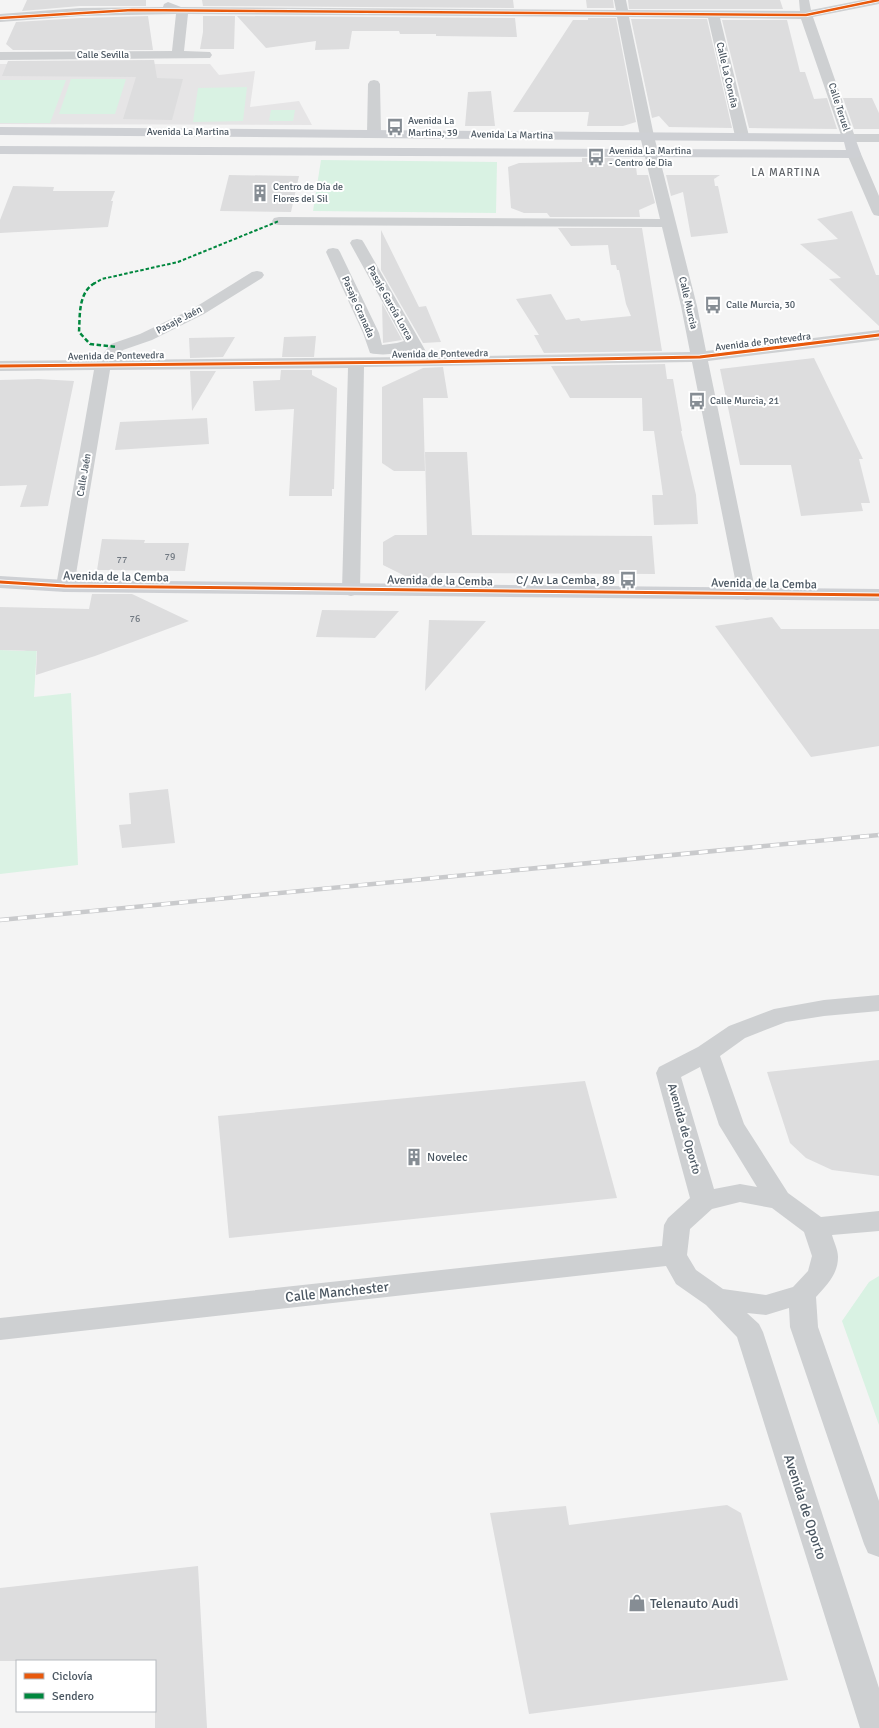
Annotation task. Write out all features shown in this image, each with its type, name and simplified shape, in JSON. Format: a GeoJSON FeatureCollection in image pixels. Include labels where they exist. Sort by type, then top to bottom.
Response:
{"type":"FeatureCollection","features":[{"type":"Feature","properties":{"kind":"street"},"geometry":{"type":"LineString","coordinates":[[60,0],[80,12]]}},
{"type":"Feature","properties":{"kind":"street"},"geometry":{"type":"LineString","coordinates":[[132,10],[144,4],[144,0]]}},
{"type":"Feature","properties":{"kind":"street"},"geometry":{"type":"LineString","coordinates":[[150,0],[182,11]]}},
{"type":"Feature","properties":{"kind":"street"},"geometry":{"type":"LineString","coordinates":[[283,0],[291,11]]}},
{"type":"Feature","properties":{"kind":"street","name":"Calle Murcia"},"geometry":{"type":"LineString","coordinates":[[620,0],[647,136],[700,357],[747,594]]}},
{"type":"Feature","properties":{"kind":"street","name":"Calle Teruel"},"geometry":{"type":"LineString","coordinates":[[803,0],[806,15],[854,154],[879,212]]}},
{"type":"Feature","properties":{"kind":"street"},"geometry":{"type":"LineString","coordinates":[[0,18],[132,10],[291,11],[421,6],[623,14],[806,15],[879,0]]}},
{"type":"Feature","properties":{"kind":"street"},"geometry":{"type":"LineString","coordinates":[[178,55],[182,11]]}},
{"type":"Feature","properties":{"kind":"street"},"geometry":{"type":"LineString","coordinates":[[0,12],[3,13],[0,18]]}},
{"type":"Feature","properties":{"kind":"street","name":"Calle La Coruña"},"geometry":{"type":"LineString","coordinates":[[713,14],[742,136]]}},
{"type":"Feature","properties":{"kind":"street","name":"Calle Sevilla"},"geometry":{"type":"LineString","coordinates":[[0,56],[206,55]]}},
{"type":"Feature","properties":{"kind":"street"},"geometry":{"type":"LineString","coordinates":[[374,84],[374,134]]}},
{"type":"Feature","properties":{"kind":"street","name":"Avenida La Martina"},"geometry":{"type":"LineString","coordinates":[[0,131],[879,138]]}},
{"type":"Feature","properties":{"kind":"street","name":"Avenida La Martina"},"geometry":{"type":"LineString","coordinates":[[0,150],[854,154]]}},
{"type":"Feature","properties":{"kind":"street"},"geometry":{"type":"LineString","coordinates":[[279,221],[669,223]]}},
{"type":"Feature","properties":{"kind":"street","name":"Pasaje García Lorca"},"geometry":{"type":"LineString","coordinates":[[357,243],[424,362]]}},
{"type":"Feature","properties":{"kind":"street","name":"Pasaje Granada"},"geometry":{"type":"LineString","coordinates":[[333,252],[371,333],[376,350],[400,348],[413,343]]}},
{"type":"Feature","properties":{"kind":"street","name":"Pasaje Jaén"},"geometry":{"type":"LineString","coordinates":[[103,364],[117,347],[146,337],[199,311],[257,276]]}},
{"type":"Feature","properties":{"kind":"street","name":"Avenida de Pontevedra"},"geometry":{"type":"LineString","coordinates":[[0,366],[356,363],[700,357],[879,336]]}},
{"type":"Feature","properties":{"kind":"street"},"geometry":{"type":"LineString","coordinates":[[351,590],[356,363]]}},
{"type":"Feature","properties":{"kind":"street","name":"Calle Jaén"},"geometry":{"type":"LineString","coordinates":[[65,586],[103,364]]}},
{"type":"Feature","properties":{"kind":"street","name":"Avenida de la Cemba"},"geometry":{"type":"LineString","coordinates":[[0,582],[65,586],[351,590],[879,594]]}},
{"type":"Feature","properties":{"kind":"street"},"geometry":{"type":"LineString","coordinates":[[779,1200],[740,1193],[704,1201],[677,1225],[674,1255],[686,1277],[716,1298],[766,1306],[802,1294],[821,1275],[825,1256],[816,1227],[779,1200],[732,1125],[707,1053],[737,1032],[782,1015],[824,1008],[879,1004]]}},
{"type":"Feature","properties":{"kind":"street","name":"Avenida de Oporto"},"geometry":{"type":"LineString","coordinates":[[704,1201],[668,1073],[707,1053]]}},
{"type":"Feature","properties":{"kind":"street"},"geometry":{"type":"LineString","coordinates":[[816,1227],[879,1221]]}},
{"type":"Feature","properties":{"kind":"street","name":"Calle Manchester"},"geometry":{"type":"LineString","coordinates":[[0,1330],[674,1255]]}},
{"type":"Feature","properties":{"kind":"street"},"geometry":{"type":"LineString","coordinates":[[802,1294],[804,1327],[879,1544]]}},
{"type":"Feature","properties":{"kind":"street","name":"Avenida de Oporto"},"geometry":{"type":"LineString","coordinates":[[716,1298],[749,1332],[876,1728]]}},
{"type":"Feature","properties":{"kind":"shaded area"},"geometry":{"type":"Polygon","coordinates":[[[0,64],[210,64],[219,75],[255,71],[250,107],[299,101],[312,125],[0,124],[0,64]]]}},
{"type":"Feature","properties":{"kind":"green space"},"geometry":{"type":"Polygon","coordinates":[[[71,79],[126,79],[115,114],[59,114],[71,79]]]}},
{"type":"Feature","properties":{"kind":"green space"},"geometry":{"type":"Polygon","coordinates":[[[0,80],[66,80],[50,123],[0,123],[0,80]]]}},
{"type":"Feature","properties":{"kind":"green space"},"geometry":{"type":"Polygon","coordinates":[[[247,87],[243,121],[193,122],[198,88],[247,87]]]}},
{"type":"Feature","properties":{"kind":"green space"},"geometry":{"type":"Polygon","coordinates":[[[271,110],[295,110],[293,121],[269,121],[271,110]]]}},
{"type":"Feature","properties":{"kind":"green space"},"geometry":{"type":"Polygon","coordinates":[[[321,160],[497,162],[496,213],[313,211],[321,160]]]}},
{"type":"Feature","properties":{"kind":"green space"},"geometry":{"type":"Polygon","coordinates":[[[37,646],[34,697],[71,693],[78,865],[0,874],[0,650],[24,651],[37,646]]]}},
{"type":"Feature","properties":{"kind":"green space"},"geometry":{"type":"Polygon","coordinates":[[[879,1276],[879,1425],[842,1321],[869,1282],[879,1276]]]}},
{"type":"Feature","properties":{"kind":"building"},"geometry":{"type":"Polygon","coordinates":[[[27,0],[146,0],[146,6],[80,6],[22,11],[27,0]]]}},
{"type":"Feature","properties":{"kind":"building"},"geometry":{"type":"Polygon","coordinates":[[[202,0],[513,0],[514,8],[203,6],[202,0]]]}},
{"type":"Feature","properties":{"kind":"building"},"geometry":{"type":"Polygon","coordinates":[[[586,0],[613,0],[614,8],[587,8],[586,0]]]}},
{"type":"Feature","properties":{"kind":"building"},"geometry":{"type":"Polygon","coordinates":[[[628,0],[780,0],[783,9],[629,9],[628,0]]]}},
{"type":"Feature","properties":{"kind":"building"},"geometry":{"type":"Polygon","coordinates":[[[148,16],[153,50],[13,50],[6,44],[16,22],[148,16]]]}},
{"type":"Feature","properties":{"kind":"building"},"geometry":{"type":"Polygon","coordinates":[[[203,16],[235,16],[234,49],[200,49],[203,32],[203,16]]]}},
{"type":"Feature","properties":{"kind":"building"},"geometry":{"type":"Polygon","coordinates":[[[237,16],[515,18],[517,37],[436,36],[436,34],[400,34],[399,31],[352,31],[349,49],[315,50],[316,41],[266,48],[237,16]]]}},
{"type":"Feature","properties":{"kind":"building"},"geometry":{"type":"Polygon","coordinates":[[[588,18],[616,18],[636,122],[623,126],[587,126],[589,112],[513,112],[573,20],[588,20],[588,18]]]}},
{"type":"Feature","properties":{"kind":"building"},"geometry":{"type":"Polygon","coordinates":[[[631,19],[707,19],[732,128],[669,127],[659,116],[652,118],[631,19]]]}},
{"type":"Feature","properties":{"kind":"building"},"geometry":{"type":"Polygon","coordinates":[[[722,20],[787,20],[800,72],[805,72],[814,99],[827,98],[837,129],[749,128],[722,20]]]}},
{"type":"Feature","properties":{"kind":"building"},"geometry":{"type":"Polygon","coordinates":[[[154,60],[157,78],[183,79],[172,120],[123,119],[136,77],[2,76],[8,61],[154,60]]]}},
{"type":"Feature","properties":{"kind":"building"},"geometry":{"type":"Polygon","coordinates":[[[491,91],[495,126],[465,126],[468,92],[491,91]]]}},
{"type":"Feature","properties":{"kind":"building"},"geometry":{"type":"Polygon","coordinates":[[[843,98],[872,98],[879,113],[879,129],[854,129],[843,98]]]}},
{"type":"Feature","properties":{"kind":"building"},"geometry":{"type":"Polygon","coordinates":[[[582,158],[612,158],[636,167],[637,175],[648,175],[655,203],[639,210],[640,217],[550,217],[547,213],[524,213],[511,208],[508,167],[519,163],[582,162],[582,158]]]}},
{"type":"Feature","properties":{"kind":"building","name":"Centro de Día de Flores del Sil"},"geometry":{"type":"Polygon","coordinates":[[[229,175],[299,176],[291,212],[220,211],[229,175]]]}},
{"type":"Feature","properties":{"kind":"building"},"geometry":{"type":"Polygon","coordinates":[[[666,175],[720,175],[714,179],[715,186],[718,186],[728,233],[691,237],[683,192],[671,196],[666,175]]]}},
{"type":"Feature","properties":{"kind":"building"},"geometry":{"type":"Polygon","coordinates":[[[13,186],[54,187],[53,191],[115,191],[111,201],[113,201],[108,227],[0,233],[0,220],[13,186]]]}},
{"type":"Feature","properties":{"kind":"building"},"geometry":{"type":"Polygon","coordinates":[[[852,211],[876,275],[879,275],[879,326],[829,279],[841,278],[800,244],[838,239],[817,219],[852,211]]]}},
{"type":"Feature","properties":{"kind":"building"},"geometry":{"type":"Polygon","coordinates":[[[558,228],[642,228],[662,351],[544,353],[534,335],[539,335],[516,299],[551,294],[566,320],[579,318],[581,321],[631,316],[626,304],[619,270],[617,270],[616,265],[611,265],[608,245],[571,246],[558,228]]]}},
{"type":"Feature","properties":{"kind":"building"},"geometry":{"type":"Polygon","coordinates":[[[381,230],[419,307],[426,306],[441,342],[423,343],[381,270],[381,230]]]}},
{"type":"Feature","properties":{"kind":"building"},"geometry":{"type":"Polygon","coordinates":[[[382,303],[402,340],[383,343],[382,303]]]}},
{"type":"Feature","properties":{"kind":"building"},"geometry":{"type":"Polygon","coordinates":[[[316,336],[314,357],[282,357],[284,337],[316,336]]]}},
{"type":"Feature","properties":{"kind":"building"},"geometry":{"type":"Polygon","coordinates":[[[235,337],[223,357],[190,358],[189,338],[235,337]]]}},
{"type":"Feature","properties":{"kind":"building"},"geometry":{"type":"Polygon","coordinates":[[[814,358],[863,459],[859,459],[870,503],[861,503],[863,511],[801,516],[791,465],[740,465],[720,369],[814,358]]]}},
{"type":"Feature","properties":{"kind":"building"},"geometry":{"type":"Polygon","coordinates":[[[665,364],[667,379],[673,379],[681,431],[696,495],[698,524],[654,525],[652,495],[663,495],[654,431],[643,431],[642,398],[570,398],[551,366],[665,364]]]}},
{"type":"Feature","properties":{"kind":"building"},"geometry":{"type":"Polygon","coordinates":[[[443,367],[448,398],[423,398],[425,471],[394,471],[382,463],[382,387],[423,368],[443,367]]]}},
{"type":"Feature","properties":{"kind":"building"},"geometry":{"type":"Polygon","coordinates":[[[281,370],[312,370],[312,375],[337,388],[334,489],[332,489],[332,496],[289,496],[294,409],[255,411],[253,381],[280,380],[281,370]]]}},
{"type":"Feature","properties":{"kind":"building"},"geometry":{"type":"Polygon","coordinates":[[[190,371],[216,371],[192,411],[190,371]]]}},
{"type":"Feature","properties":{"kind":"building"},"geometry":{"type":"Polygon","coordinates":[[[38,379],[74,381],[48,506],[20,507],[27,485],[0,486],[0,380],[38,379]]]}},
{"type":"Feature","properties":{"kind":"building"},"geometry":{"type":"Polygon","coordinates":[[[207,418],[209,444],[115,450],[120,422],[207,418]]]}},
{"type":"Feature","properties":{"kind":"building"},"geometry":{"type":"Polygon","coordinates":[[[425,452],[467,452],[472,535],[652,536],[655,574],[434,573],[425,582],[417,582],[383,565],[383,542],[395,535],[427,535],[425,452]]]}},
{"type":"Feature","properties":{"kind":"building"},"geometry":{"type":"Polygon","coordinates":[[[102,539],[145,540],[144,543],[189,543],[185,571],[97,570],[102,539]]]}},
{"type":"Feature","properties":{"kind":"building"},"geometry":{"type":"Polygon","coordinates":[[[92,594],[132,594],[189,621],[95,656],[36,675],[37,651],[0,650],[0,607],[89,609],[92,594]]]}},
{"type":"Feature","properties":{"kind":"building"},"geometry":{"type":"Polygon","coordinates":[[[322,610],[399,611],[375,638],[316,637],[322,610]]]}},
{"type":"Feature","properties":{"kind":"building"},"geometry":{"type":"Polygon","coordinates":[[[772,617],[781,629],[879,629],[879,746],[811,757],[715,626],[772,617]]]}},
{"type":"Feature","properties":{"kind":"building"},"geometry":{"type":"Polygon","coordinates":[[[429,620],[486,621],[425,691],[429,620]]]}},
{"type":"Feature","properties":{"kind":"building"},"geometry":{"type":"Polygon","coordinates":[[[168,789],[175,843],[122,848],[119,825],[131,824],[129,793],[168,789]]]}},
{"type":"Feature","properties":{"kind":"building"},"geometry":{"type":"Polygon","coordinates":[[[879,1060],[879,1176],[832,1170],[806,1158],[790,1143],[767,1072],[879,1060]]]}},
{"type":"Feature","properties":{"kind":"building","name":"Novelec"},"geometry":{"type":"Polygon","coordinates":[[[585,1081],[617,1198],[229,1238],[218,1116],[585,1081]]]}},
{"type":"Feature","properties":{"kind":"building","name":"Telenauto Audi"},"geometry":{"type":"Polygon","coordinates":[[[727,1505],[741,1513],[788,1680],[529,1714],[490,1513],[566,1506],[569,1525],[727,1505]]]}},
{"type":"Feature","properties":{"kind":"building"},"geometry":{"type":"Polygon","coordinates":[[[198,1566],[207,1728],[155,1728],[156,1660],[0,1661],[0,1588],[198,1566]]]}},
{"type":"Feature","properties":{"kind":"railway"},"geometry":{"type":"LineString","coordinates":[[0,920],[879,835]]}},
{"type":"Feature","properties":{"kind":"marked path"},"geometry":{"type":"LineString","coordinates":[[117,347],[90,344],[79,332],[80,306],[89,286],[102,279],[178,262],[279,221]]}},
{"type":"Feature","properties":{"kind":"cycle path"},"geometry":{"type":"LineString","coordinates":[[0,18],[132,10],[806,15],[879,0]]}},
{"type":"Feature","properties":{"kind":"cycle path"},"geometry":{"type":"LineString","coordinates":[[0,366],[424,362],[700,357],[879,335]]}},
{"type":"Feature","properties":{"kind":"cycle path"},"geometry":{"type":"LineString","coordinates":[[0,582],[65,586],[879,595]]}},
{"type":"Feature","properties":{"kind":"place","name":"Avenida La Martina, 39"},"geometry":{"type":"Point","coordinates":[395,127]}},
{"type":"Feature","properties":{"kind":"place","name":"Avenida La Martina - Centro de Dia"},"geometry":{"type":"Point","coordinates":[596,157]}},
{"type":"Feature","properties":{"kind":"place","name":"Centro de Día de Flores del Sil"},"geometry":{"type":"Point","coordinates":[260,193]}},
{"type":"Feature","properties":{"kind":"place","name":"Calle Murcia, 30"},"geometry":{"type":"Point","coordinates":[713,305]}},
{"type":"Feature","properties":{"kind":"place","name":"Calle Murcia, 21"},"geometry":{"type":"Point","coordinates":[697,401]}},
{"type":"Feature","properties":{"kind":"place","name":"C/ Av La Cemba, 89"},"geometry":{"type":"Point","coordinates":[628,580]}},
{"type":"Feature","properties":{"kind":"place","name":"Novelec"},"geometry":{"type":"Point","coordinates":[414,1157]}},
{"type":"Feature","properties":{"kind":"place","name":"Telenauto Audi"},"geometry":{"type":"Point","coordinates":[637,1603]}},
{"type":"Feature","properties":{"kind":"district","name":"LA MARTINA"},"geometry":{"type":"Point","coordinates":[786,172]}}]}
